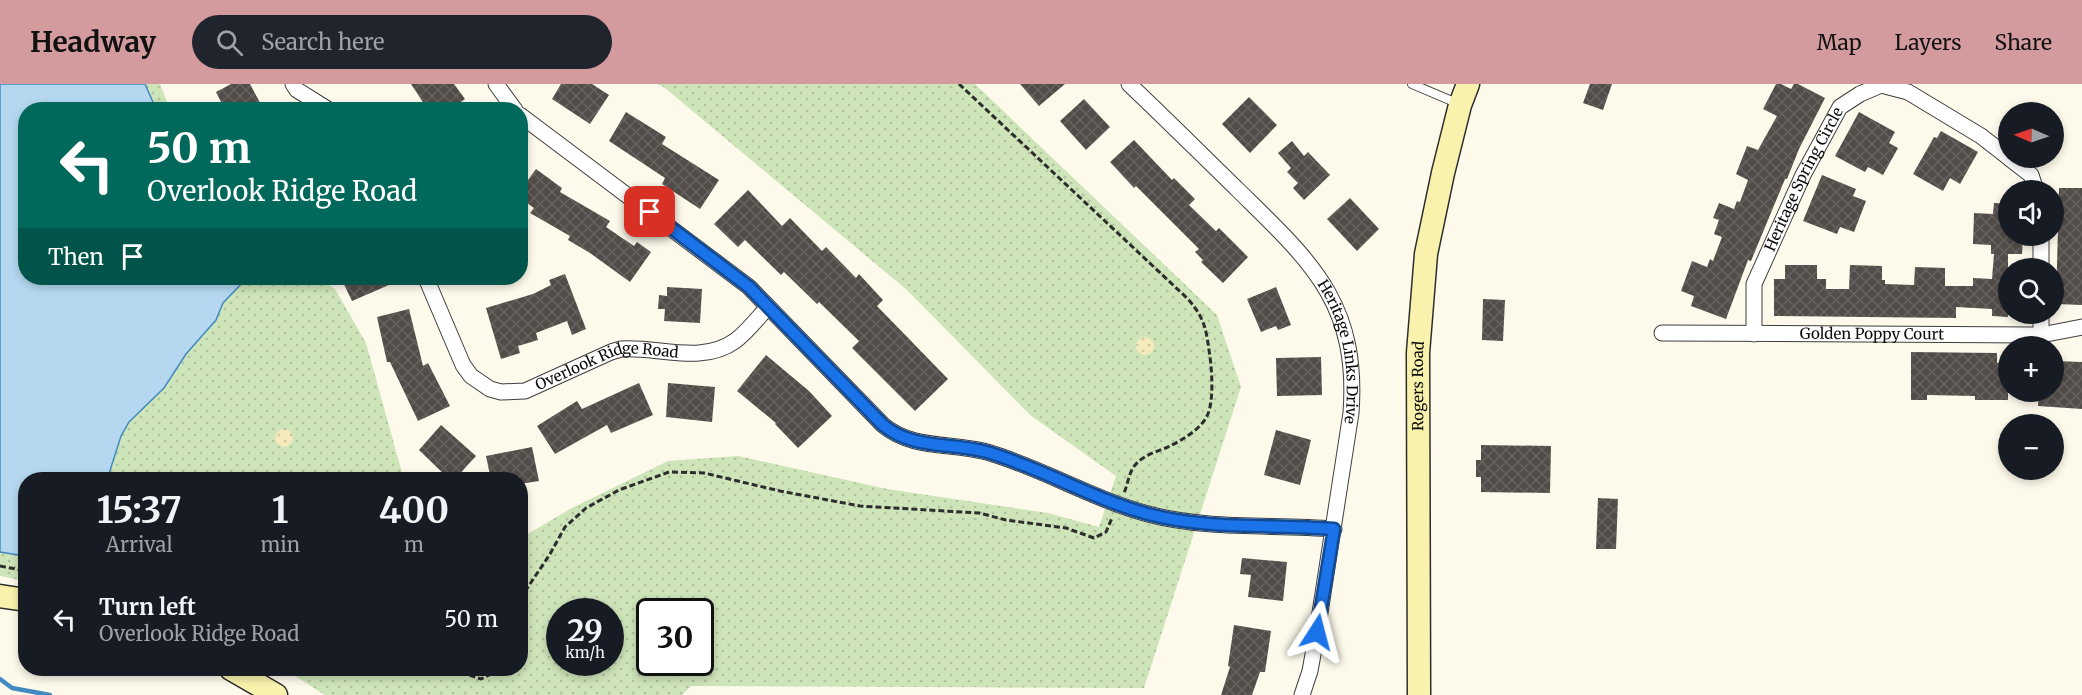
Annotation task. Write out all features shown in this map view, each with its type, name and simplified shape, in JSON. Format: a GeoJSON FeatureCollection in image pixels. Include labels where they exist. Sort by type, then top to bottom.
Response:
{"type":"FeatureCollection","features":[{"type":"Feature","properties":{"kind":"main road","name":"Rogers Road"},"geometry":{"type":"LineString","coordinates":[[1419,695],[1419,342],[1426,254],[1436,203],[1464,94]]}},
{"type":"Feature","properties":{"kind":"main road"},"geometry":{"type":"LineString","coordinates":[[0,596],[18,599]]}},
{"type":"Feature","properties":{"kind":"main road"},"geometry":{"type":"LineString","coordinates":[[243,676],[276,695]]}},
{"type":"Feature","properties":{"kind":"street"},"geometry":{"type":"LineString","coordinates":[[293,84],[297,90],[316,102]]}},
{"type":"Feature","properties":{"kind":"street"},"geometry":{"type":"LineString","coordinates":[[496,84],[509,102]]}},
{"type":"Feature","properties":{"kind":"street","name":"Heritage Links Drive"},"geometry":{"type":"LineString","coordinates":[[1130,84],[1302,253],[1330,296],[1345,335],[1353,378],[1351,413],[1310,671],[1302,695]]}},
{"type":"Feature","properties":{"kind":"street","name":"Heritage Spring Circle"},"geometry":{"type":"LineString","coordinates":[[1754,334],[1754,284],[1803,175],[1840,107],[1860,94],[1881,85],[1908,92],[1998,149]]}},
{"type":"Feature","properties":{"kind":"street"},"geometry":{"type":"LineString","coordinates":[[528,120],[735,275],[895,435],[915,442],[992,454],[1118,504],[1162,517],[1207,524],[1334,529]]}},
{"type":"Feature","properties":{"kind":"street","name":"Heritage Spring Circle"},"geometry":{"type":"LineString","coordinates":[[2022,168],[2031,175],[2033,180]]}},
{"type":"Feature","properties":{"kind":"street","name":"Overlook Ridge Road"},"geometry":{"type":"LineString","coordinates":[[429,285],[463,365],[479,383],[490,389],[514,393],[536,387],[621,349],[697,354],[715,350],[734,342],[767,308]]}},
{"type":"Feature","properties":{"kind":"street"},"geometry":{"type":"LineString","coordinates":[[2041,324],[2041,335]]}},
{"type":"Feature","properties":{"kind":"street","name":"Golden Poppy Court"},"geometry":{"type":"LineString","coordinates":[[1662,333],[2041,335],[2082,327]]}},
{"type":"Feature","properties":{"kind":"lane"},"geometry":{"type":"LineString","coordinates":[[1412,84],[1464,94]]}},
{"type":"Feature","properties":{"kind":"path"},"geometry":{"type":"LineString","coordinates":[[528,587],[565,527],[586,508],[619,490],[669,472],[704,473],[780,491],[860,506],[979,513],[1006,520],[1066,528],[1094,538],[1106,532],[1136,464],[1142,458],[1176,443],[1194,431],[1208,415],[1212,385],[1205,324],[1201,314],[1188,298],[959,84]]}},
{"type":"Feature","properties":{"kind":"path"},"geometry":{"type":"LineString","coordinates":[[0,566],[18,569]]}},
{"type":"Feature","properties":{"kind":"path"},"geometry":{"type":"LineString","coordinates":[[472,676],[481,679],[487,676]]}},
{"type":"Feature","properties":{"kind":"green space"},"geometry":{"type":"Polygon","coordinates":[[[0,84],[160,84],[167,102],[18,102],[18,285],[328,285],[335,289],[366,343],[402,472],[18,472],[18,580],[0,576],[0,84]]]}},
{"type":"Feature","properties":{"kind":"green space"},"geometry":{"type":"Polygon","coordinates":[[[657,84],[975,84],[1217,315],[1241,387],[1144,688],[691,686],[682,695],[325,695],[295,676],[528,676],[528,534],[570,509],[668,461],[738,456],[887,489],[1048,513],[1099,527],[1116,476],[1030,415],[907,290],[665,88],[657,84]]]}},
{"type":"Feature","properties":{"kind":"sand"},"geometry":{"type":"Polygon","coordinates":[[[1145,337],[1151,340],[1154,346],[1151,352],[1145,355],[1139,352],[1136,346],[1139,340],[1145,337]]]}},
{"type":"Feature","properties":{"kind":"sand"},"geometry":{"type":"Polygon","coordinates":[[[280,429],[288,429],[293,434],[291,445],[280,447],[275,442],[275,434],[280,429]]]}},
{"type":"Feature","properties":{"kind":"water"},"geometry":{"type":"Polygon","coordinates":[[[0,84],[145,84],[153,102],[18,102],[18,285],[240,285],[223,303],[216,320],[186,354],[164,388],[129,422],[121,436],[110,472],[18,472],[18,555],[0,552],[0,84]]]}},
{"type":"Feature","properties":{"kind":"building"},"geometry":{"type":"Polygon","coordinates":[[[231,84],[250,84],[260,102],[221,102],[216,92],[231,84]]]}},
{"type":"Feature","properties":{"kind":"building"},"geometry":{"type":"Polygon","coordinates":[[[411,84],[454,84],[465,99],[461,102],[423,102],[411,84]]]}},
{"type":"Feature","properties":{"kind":"building"},"geometry":{"type":"Polygon","coordinates":[[[561,84],[592,84],[609,95],[590,124],[552,99],[561,84]]]}},
{"type":"Feature","properties":{"kind":"building"},"geometry":{"type":"Polygon","coordinates":[[[1020,84],[1065,84],[1039,106],[1020,84]]]}},
{"type":"Feature","properties":{"kind":"building"},"geometry":{"type":"Polygon","coordinates":[[[1590,84],[1612,84],[1603,110],[1583,103],[1590,84]]]}},
{"type":"Feature","properties":{"kind":"building"},"geometry":{"type":"Polygon","coordinates":[[[1776,84],[1791,89],[1794,84],[1798,84],[1825,98],[1785,179],[1751,261],[1748,260],[1726,319],[1691,306],[1694,296],[1681,291],[1692,261],[1707,267],[1710,259],[1713,261],[1722,237],[1714,234],[1719,220],[1713,218],[1719,203],[1734,209],[1737,201],[1740,202],[1748,180],[1736,174],[1747,146],[1758,150],[1777,116],[1763,109],[1776,84]]]}},
{"type":"Feature","properties":{"kind":"building"},"geometry":{"type":"Polygon","coordinates":[[[1249,97],[1277,125],[1250,153],[1222,124],[1249,97]]]}},
{"type":"Feature","properties":{"kind":"building"},"geometry":{"type":"Polygon","coordinates":[[[1084,99],[1110,127],[1086,150],[1060,121],[1084,99]]]}},
{"type":"Feature","properties":{"kind":"building"},"geometry":{"type":"Polygon","coordinates":[[[626,112],[666,137],[662,144],[719,180],[700,209],[662,184],[665,178],[609,141],[626,112]]]}},
{"type":"Feature","properties":{"kind":"building"},"geometry":{"type":"Polygon","coordinates":[[[1859,112],[1895,132],[1889,143],[1898,148],[1883,175],[1868,167],[1865,172],[1835,156],[1859,112]]]}},
{"type":"Feature","properties":{"kind":"building"},"geometry":{"type":"Polygon","coordinates":[[[1941,131],[1978,152],[1960,184],[1950,178],[1943,191],[1913,174],[1934,137],[1937,138],[1941,131]]]}},
{"type":"Feature","properties":{"kind":"building"},"geometry":{"type":"Polygon","coordinates":[[[1134,140],[1172,180],[1174,178],[1195,199],[1189,205],[1216,231],[1219,228],[1248,257],[1223,283],[1201,262],[1203,260],[1195,252],[1199,249],[1136,186],[1134,188],[1110,162],[1134,140]]]}},
{"type":"Feature","properties":{"kind":"building"},"geometry":{"type":"Polygon","coordinates":[[[1292,141],[1304,156],[1308,152],[1330,175],[1304,200],[1293,188],[1298,183],[1287,172],[1291,168],[1278,153],[1292,141]]]}},
{"type":"Feature","properties":{"kind":"building"},"geometry":{"type":"Polygon","coordinates":[[[536,169],[562,188],[560,192],[610,221],[606,227],[634,246],[637,242],[651,252],[630,282],[568,240],[570,236],[530,213],[534,208],[528,204],[528,180],[536,169]]]}},
{"type":"Feature","properties":{"kind":"building"},"geometry":{"type":"Polygon","coordinates":[[[1822,175],[1856,189],[1853,196],[1866,201],[1854,232],[1840,227],[1837,234],[1803,221],[1822,175]]]}},
{"type":"Feature","properties":{"kind":"building"},"geometry":{"type":"Polygon","coordinates":[[[2064,188],[2082,188],[2082,305],[2064,304],[2064,258],[2057,258],[2058,246],[2064,246],[2064,188]]]}},
{"type":"Feature","properties":{"kind":"building"},"geometry":{"type":"Polygon","coordinates":[[[748,190],[782,226],[790,218],[822,251],[826,247],[856,278],[859,274],[883,300],[877,306],[948,379],[915,411],[852,348],[859,341],[819,302],[817,304],[784,272],[781,275],[745,240],[738,247],[714,224],[748,190]]]}},
{"type":"Feature","properties":{"kind":"building"},"geometry":{"type":"Polygon","coordinates":[[[1350,198],[1379,229],[1357,251],[1327,219],[1350,198]]]}},
{"type":"Feature","properties":{"kind":"building"},"geometry":{"type":"Polygon","coordinates":[[[1994,203],[1998,203],[1998,246],[2022,246],[2022,254],[2008,254],[2008,258],[1998,258],[1998,316],[1992,316],[1992,309],[1956,307],[1956,318],[1774,316],[1774,279],[1785,279],[1785,265],[1817,265],[1817,279],[1826,279],[1826,289],[1849,289],[1850,265],[1882,266],[1882,280],[1885,280],[1885,284],[1914,285],[1915,267],[1945,268],[1945,286],[1973,286],[1973,278],[1992,279],[1994,254],[1991,254],[1991,245],[1973,244],[1974,213],[1993,214],[1994,203]]]}},
{"type":"Feature","properties":{"kind":"building"},"geometry":{"type":"Polygon","coordinates":[[[565,274],[586,329],[572,335],[567,321],[536,333],[538,340],[518,346],[520,353],[501,359],[486,308],[533,294],[551,285],[549,280],[565,274]]]}},
{"type":"Feature","properties":{"kind":"building"},"geometry":{"type":"Polygon","coordinates":[[[344,285],[389,285],[352,301],[344,285]]]}},
{"type":"Feature","properties":{"kind":"building"},"geometry":{"type":"Polygon","coordinates":[[[667,287],[702,289],[700,323],[664,321],[665,309],[658,309],[659,295],[667,296],[667,287]]]}},
{"type":"Feature","properties":{"kind":"building"},"geometry":{"type":"Polygon","coordinates":[[[1276,287],[1291,325],[1278,330],[1276,326],[1261,332],[1247,299],[1276,287]]]}},
{"type":"Feature","properties":{"kind":"building"},"geometry":{"type":"Polygon","coordinates":[[[1483,299],[1505,300],[1503,341],[1482,340],[1483,299]]]}},
{"type":"Feature","properties":{"kind":"building"},"geometry":{"type":"Polygon","coordinates":[[[409,309],[423,366],[428,363],[450,406],[418,421],[390,362],[387,362],[377,317],[409,309]]]}},
{"type":"Feature","properties":{"kind":"building"},"geometry":{"type":"Polygon","coordinates":[[[1911,352],[1997,353],[1998,400],[1975,400],[1975,396],[1927,395],[1927,400],[1911,400],[1911,352]]]}},
{"type":"Feature","properties":{"kind":"building"},"geometry":{"type":"Polygon","coordinates":[[[766,355],[809,391],[832,416],[798,448],[776,423],[737,391],[766,355]]]}},
{"type":"Feature","properties":{"kind":"building"},"geometry":{"type":"Polygon","coordinates":[[[1321,357],[1322,395],[1277,396],[1276,358],[1321,357]]]}},
{"type":"Feature","properties":{"kind":"building"},"geometry":{"type":"Polygon","coordinates":[[[2064,361],[2082,362],[2082,409],[2038,406],[2038,402],[2064,402],[2064,361]]]}},
{"type":"Feature","properties":{"kind":"building"},"geometry":{"type":"Polygon","coordinates":[[[639,383],[653,415],[611,433],[607,425],[555,454],[537,426],[577,401],[582,409],[639,383]]]}},
{"type":"Feature","properties":{"kind":"building"},"geometry":{"type":"Polygon","coordinates":[[[668,383],[715,387],[712,422],[666,417],[668,383]]]}},
{"type":"Feature","properties":{"kind":"building"},"geometry":{"type":"Polygon","coordinates":[[[441,425],[476,456],[461,472],[442,472],[419,450],[441,425]]]}},
{"type":"Feature","properties":{"kind":"building"},"geometry":{"type":"Polygon","coordinates":[[[1276,430],[1311,440],[1300,485],[1264,475],[1276,430]]]}},
{"type":"Feature","properties":{"kind":"building"},"geometry":{"type":"Polygon","coordinates":[[[1481,445],[1551,446],[1550,493],[1481,492],[1481,477],[1476,477],[1476,460],[1481,460],[1481,445]]]}},
{"type":"Feature","properties":{"kind":"building"},"geometry":{"type":"Polygon","coordinates":[[[532,447],[539,481],[528,483],[528,472],[489,472],[486,456],[532,447]]]}},
{"type":"Feature","properties":{"kind":"building"},"geometry":{"type":"Polygon","coordinates":[[[1598,498],[1618,499],[1616,549],[1596,549],[1598,498]]]}},
{"type":"Feature","properties":{"kind":"building"},"geometry":{"type":"Polygon","coordinates":[[[1242,558],[1287,562],[1283,601],[1248,597],[1251,575],[1240,574],[1242,558]]]}},
{"type":"Feature","properties":{"kind":"building"},"geometry":{"type":"Polygon","coordinates":[[[1234,625],[1271,631],[1265,672],[1260,672],[1252,695],[1221,695],[1230,667],[1228,666],[1234,625]]]}},
{"type":"Feature","properties":{"kind":"waterway"},"geometry":{"type":"LineString","coordinates":[[0,679],[12,688],[50,695]]}},
{"type":"Feature","properties":{"kind":"route"},"geometry":{"type":"LineString","coordinates":[[650,212],[749,287],[883,425],[901,438],[984,451],[1135,510],[1162,517],[1207,524],[1334,529],[1317,632]]}}]}
